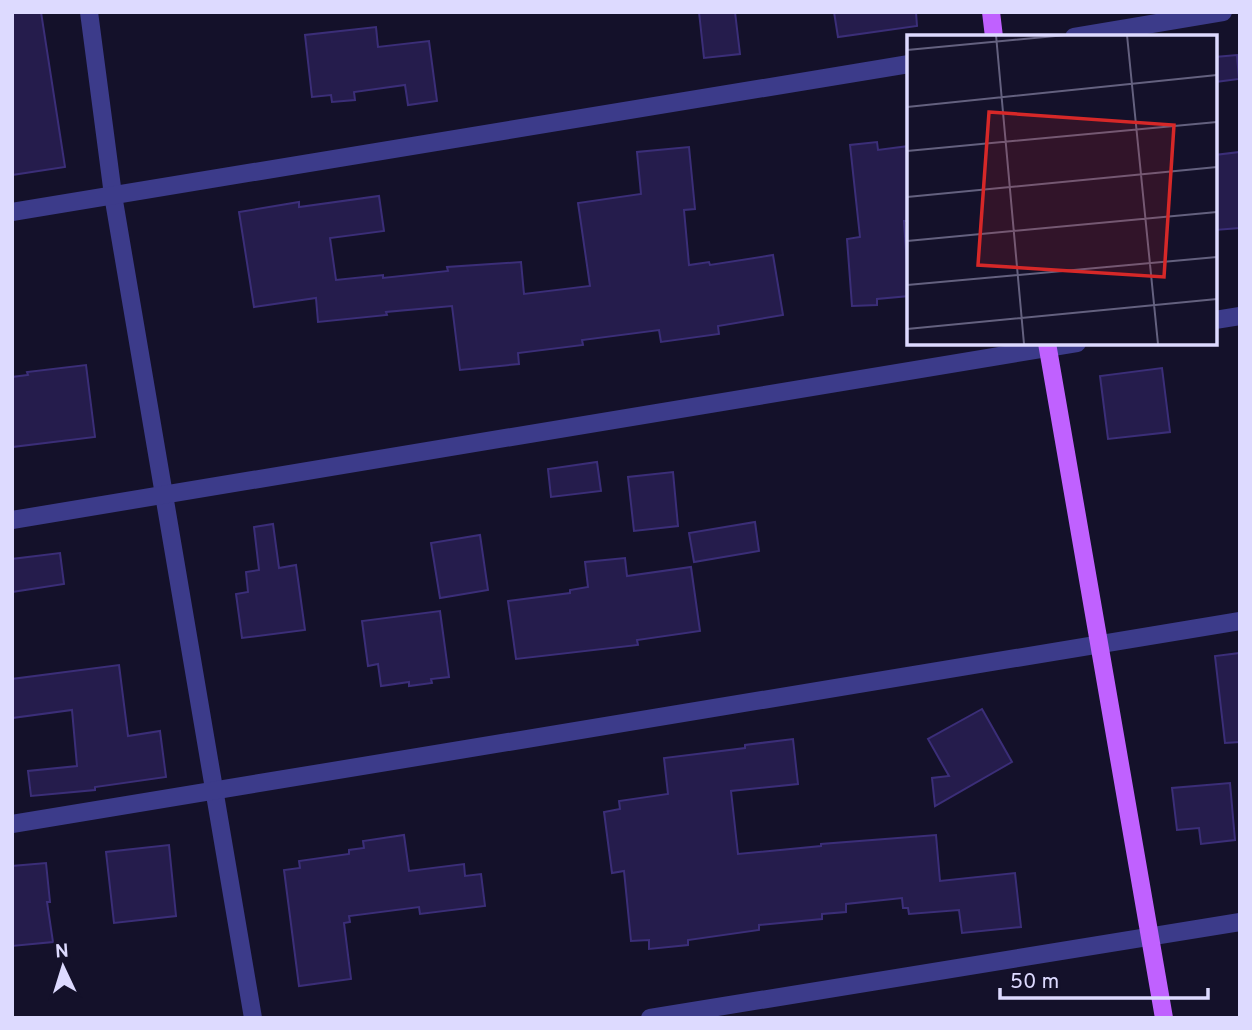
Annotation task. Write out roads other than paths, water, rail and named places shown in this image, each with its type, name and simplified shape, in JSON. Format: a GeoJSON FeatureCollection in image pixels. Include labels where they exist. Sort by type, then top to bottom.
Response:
{"type":"FeatureCollection","features":[{"type":"Feature","properties":{"kind":"main road"},"geometry":{"type":"LineString","coordinates":[[990,12],[994,35]]}},
{"type":"Feature","properties":{"kind":"main road"},"geometry":{"type":"LineString","coordinates":[[1048,345],[1164,1018]]}},
{"type":"Feature","properties":{"kind":"street"},"geometry":{"type":"LineString","coordinates":[[89,12],[113,195],[253,1018]]}},
{"type":"Feature","properties":{"kind":"street"},"geometry":{"type":"LineString","coordinates":[[1086,35],[1223,12]]}},
{"type":"Feature","properties":{"kind":"street"},"geometry":{"type":"LineString","coordinates":[[12,212],[907,64]]}},
{"type":"Feature","properties":{"kind":"street"},"geometry":{"type":"LineString","coordinates":[[1217,320],[1240,316]]}},
{"type":"Feature","properties":{"kind":"street"},"geometry":{"type":"LineString","coordinates":[[12,520],[1048,345]]}},
{"type":"Feature","properties":{"kind":"street"},"geometry":{"type":"LineString","coordinates":[[12,824],[1240,621]]}},
{"type":"Feature","properties":{"kind":"street"},"geometry":{"type":"LineString","coordinates":[[649,1018],[1240,922]]}}]}
